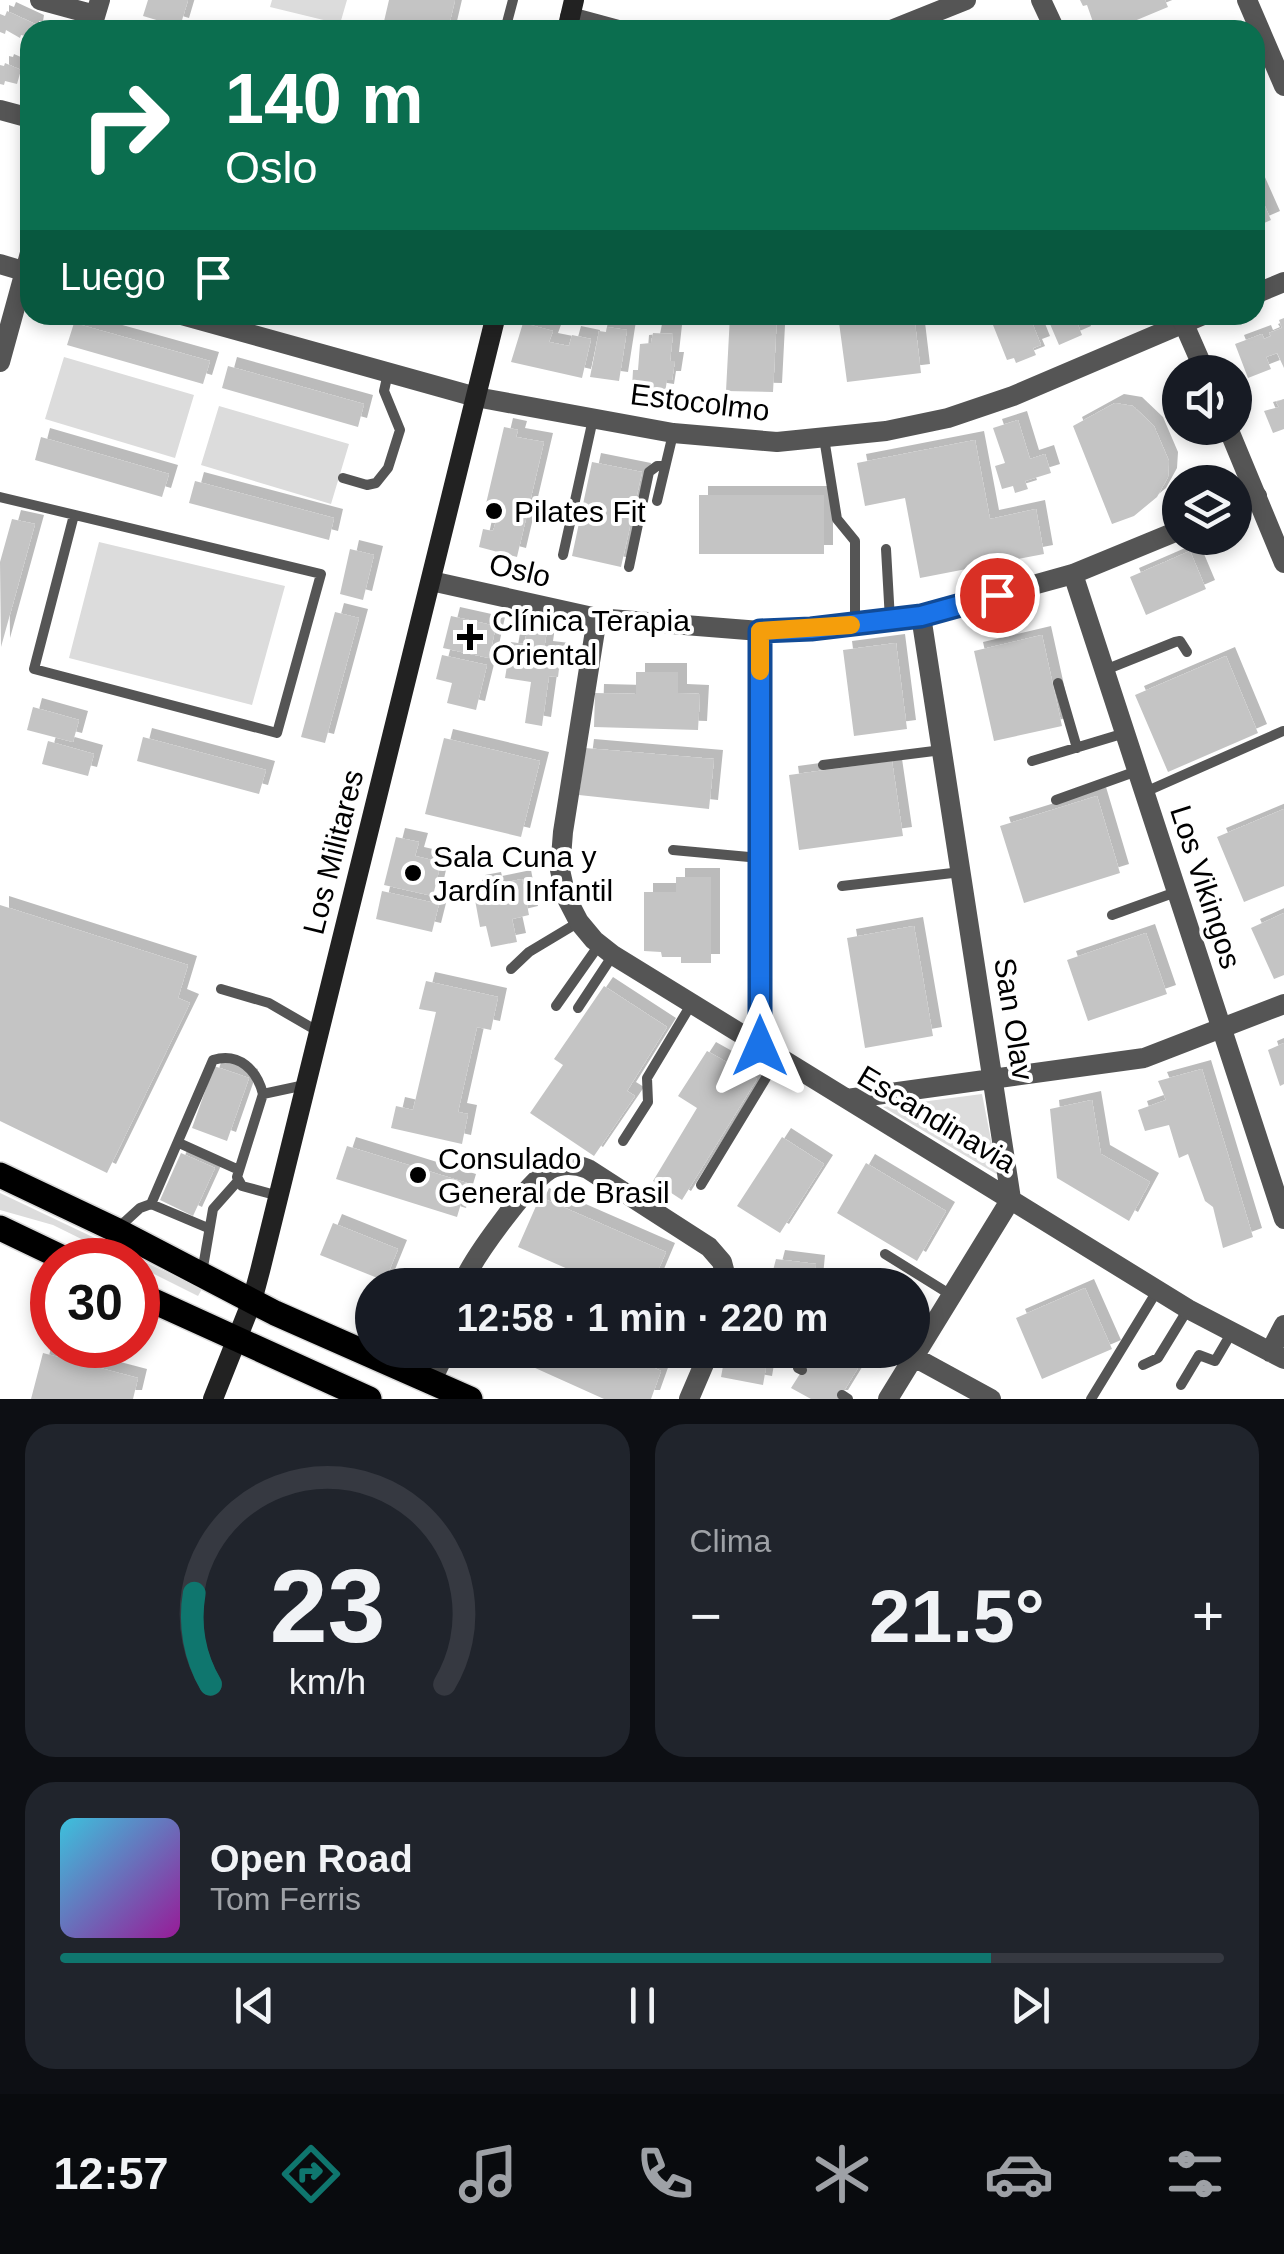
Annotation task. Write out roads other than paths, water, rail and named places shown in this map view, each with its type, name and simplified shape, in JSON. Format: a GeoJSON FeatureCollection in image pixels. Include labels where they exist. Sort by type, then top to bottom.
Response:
{"type":"FeatureCollection","features":[{"type":"Feature","properties":{"kind":"main road","name":"Los Militares"},"geometry":{"type":"LineString","coordinates":[[213,1399],[252,1301],[494,325]]}},
{"type":"Feature","properties":{"kind":"main road"},"geometry":{"type":"LineString","coordinates":[[0,1175],[252,1301],[470,1399]]}},
{"type":"Feature","properties":{"kind":"main road"},"geometry":{"type":"LineString","coordinates":[[0,1228],[30,1243]]}},
{"type":"Feature","properties":{"kind":"main road"},"geometry":{"type":"LineString","coordinates":[[160,1304],[369,1399]]}},
{"type":"Feature","properties":{"kind":"street"},"geometry":{"type":"LineString","coordinates":[[40,0],[95,15]]}},
{"type":"Feature","properties":{"kind":"street"},"geometry":{"type":"LineString","coordinates":[[916,20],[966,0]]}},
{"type":"Feature","properties":{"kind":"street"},"geometry":{"type":"LineString","coordinates":[[1265,42],[1284,86]]}},
{"type":"Feature","properties":{"kind":"street"},"geometry":{"type":"LineString","coordinates":[[0,362],[20,293]]}},
{"type":"Feature","properties":{"kind":"street","name":"Estocolmo"},"geometry":{"type":"LineString","coordinates":[[218,325],[476,398],[673,433],[777,442],[948,418],[1014,396],[1173,325]]}},
{"type":"Feature","properties":{"kind":"street"},"geometry":{"type":"LineString","coordinates":[[1191,325],[1200,355]]}},
{"type":"Feature","properties":{"kind":"street"},"geometry":{"type":"LineString","coordinates":[[1235,445],[1284,563]]}},
{"type":"Feature","properties":{"kind":"street"},"geometry":{"type":"LineString","coordinates":[[1252,498],[1257,496]]}},
{"type":"Feature","properties":{"kind":"street","name":"Oslo"},"geometry":{"type":"LineString","coordinates":[[431,581],[597,618],[760,631],[921,616],[1073,574],[1162,537]]}},
{"type":"Feature","properties":{"kind":"street","name":"Los Vikingos"},"geometry":{"type":"LineString","coordinates":[[1073,574],[1220,1029],[1278,1180],[1282,1207]]}},
{"type":"Feature","properties":{"kind":"street","name":"San Olav"},"geometry":{"type":"LineString","coordinates":[[921,616],[1011,1199]]}},
{"type":"Feature","properties":{"kind":"street","name":"Escandinavia"},"geometry":{"type":"LineString","coordinates":[[597,618],[560,856],[562,885],[579,922],[606,950],[769,1052],[1188,1309],[1277,1356]]}},
{"type":"Feature","properties":{"kind":"street"},"geometry":{"type":"LineString","coordinates":[[760,631],[760,858],[769,1052]]}},
{"type":"Feature","properties":{"kind":"street"},"geometry":{"type":"LineString","coordinates":[[846,1099],[1144,1058],[1284,1004]]}},
{"type":"Feature","properties":{"kind":"street"},"geometry":{"type":"LineString","coordinates":[[468,1268],[538,1180],[553,1168],[571,1164],[588,1169],[710,1247],[724,1268]]}},
{"type":"Feature","properties":{"kind":"street"},"geometry":{"type":"LineString","coordinates":[[930,1331],[1011,1199]]}},
{"type":"Feature","properties":{"kind":"street"},"geometry":{"type":"LineString","coordinates":[[1277,1356],[1284,1325]]}},
{"type":"Feature","properties":{"kind":"street"},"geometry":{"type":"LineString","coordinates":[[930,1366],[991,1399]]}},
{"type":"Feature","properties":{"kind":"street"},"geometry":{"type":"LineString","coordinates":[[430,1381],[433,1368]]}},
{"type":"Feature","properties":{"kind":"street"},"geometry":{"type":"LineString","coordinates":[[689,1399],[702,1368]]}},
{"type":"Feature","properties":{"kind":"street"},"geometry":{"type":"LineString","coordinates":[[888,1399],[907,1368]]}},
{"type":"Feature","properties":{"kind":"lane"},"geometry":{"type":"LineString","coordinates":[[343,478],[376,484],[388,468],[400,430],[384,391],[388,373]]}},
{"type":"Feature","properties":{"kind":"lane"},"geometry":{"type":"LineString","coordinates":[[563,555],[593,419]]}},
{"type":"Feature","properties":{"kind":"lane"},"geometry":{"type":"LineString","coordinates":[[657,501],[673,433]]}},
{"type":"Feature","properties":{"kind":"lane"},"geometry":{"type":"LineString","coordinates":[[824,438],[837,520],[855,541],[855,625]]}},
{"type":"Feature","properties":{"kind":"lane"},"geometry":{"type":"LineString","coordinates":[[628,568],[649,472],[665,466]]}},
{"type":"Feature","properties":{"kind":"lane"},"geometry":{"type":"LineString","coordinates":[[0,497],[321,574],[277,733],[34,670],[74,515]]}},
{"type":"Feature","properties":{"kind":"lane"},"geometry":{"type":"LineString","coordinates":[[886,549],[890,620]]}},
{"type":"Feature","properties":{"kind":"lane"},"geometry":{"type":"LineString","coordinates":[[1104,671],[1175,642],[1180,641],[1187,652]]}},
{"type":"Feature","properties":{"kind":"lane"},"geometry":{"type":"LineString","coordinates":[[1058,682],[1077,748]]}},
{"type":"Feature","properties":{"kind":"lane"},"geometry":{"type":"LineString","coordinates":[[1144,792],[1284,731]]}},
{"type":"Feature","properties":{"kind":"lane"},"geometry":{"type":"LineString","coordinates":[[1032,762],[1125,734]]}},
{"type":"Feature","properties":{"kind":"lane"},"geometry":{"type":"LineString","coordinates":[[822,765],[942,750]]}},
{"type":"Feature","properties":{"kind":"lane"},"geometry":{"type":"LineString","coordinates":[[1056,800],[1137,771]]}},
{"type":"Feature","properties":{"kind":"lane"},"geometry":{"type":"LineString","coordinates":[[673,850],[760,858]]}},
{"type":"Feature","properties":{"kind":"lane"},"geometry":{"type":"LineString","coordinates":[[842,886],[961,872]]}},
{"type":"Feature","properties":{"kind":"lane"},"geometry":{"type":"LineString","coordinates":[[1112,915],[1176,892]]}},
{"type":"Feature","properties":{"kind":"lane"},"geometry":{"type":"LineString","coordinates":[[511,969],[529,952],[579,922]]}},
{"type":"Feature","properties":{"kind":"lane"},"geometry":{"type":"LineString","coordinates":[[556,1006],[606,950]]}},
{"type":"Feature","properties":{"kind":"lane"},"geometry":{"type":"LineString","coordinates":[[578,1008],[606,950]]}},
{"type":"Feature","properties":{"kind":"lane"},"geometry":{"type":"LineString","coordinates":[[221,989],[269,1003],[319,1032]]}},
{"type":"Feature","properties":{"kind":"lane"},"geometry":{"type":"LineString","coordinates":[[623,1140],[648,1102],[646,1078],[692,1003]]}},
{"type":"Feature","properties":{"kind":"lane"},"geometry":{"type":"LineString","coordinates":[[700,1185],[769,1052]]}},
{"type":"Feature","properties":{"kind":"lane"},"geometry":{"type":"LineString","coordinates":[[151,1204],[213,1060],[248,1065],[260,1078],[264,1094],[238,1176],[220,1199],[208,1228],[208,1252],[202,1274]]}},
{"type":"Feature","properties":{"kind":"lane"},"geometry":{"type":"LineString","coordinates":[[264,1094],[306,1085]]}},
{"type":"Feature","properties":{"kind":"lane"},"geometry":{"type":"LineString","coordinates":[[179,1143],[279,1196]]}},
{"type":"Feature","properties":{"kind":"lane"},"geometry":{"type":"LineString","coordinates":[[116,1230],[140,1208],[151,1204],[208,1228]]}},
{"type":"Feature","properties":{"kind":"lane"},"geometry":{"type":"LineString","coordinates":[[886,1254],[952,1296]]}},
{"type":"Feature","properties":{"kind":"lane"},"geometry":{"type":"LineString","coordinates":[[1091,1399],[1157,1290]]}},
{"type":"Feature","properties":{"kind":"lane"},"geometry":{"type":"LineString","coordinates":[[1143,1364],[1158,1358],[1188,1309]]}},
{"type":"Feature","properties":{"kind":"lane"},"geometry":{"type":"LineString","coordinates":[[1181,1385],[1199,1355],[1215,1360],[1232,1332]]}},
{"type":"Feature","properties":{"kind":"lane"},"geometry":{"type":"LineString","coordinates":[[430,1381],[439,1368]]}},
{"type":"Feature","properties":{"kind":"lane"},"geometry":{"type":"LineString","coordinates":[[798,1368],[802,1370]]}},
{"type":"Feature","properties":{"kind":"place","name":"Pilates Fit"},"geometry":{"type":"Point","coordinates":[494,511]}},
{"type":"Feature","properties":{"kind":"place","name":"Clínica Terapia Oriental"},"geometry":{"type":"Point","coordinates":[470,637]}},
{"type":"Feature","properties":{"kind":"place","name":"Sala Cuna y Jardín Infantil"},"geometry":{"type":"Point","coordinates":[413,873]}},
{"type":"Feature","properties":{"kind":"place","name":"Consulado General de Brasil"},"geometry":{"type":"Point","coordinates":[418,1175]}}]}
